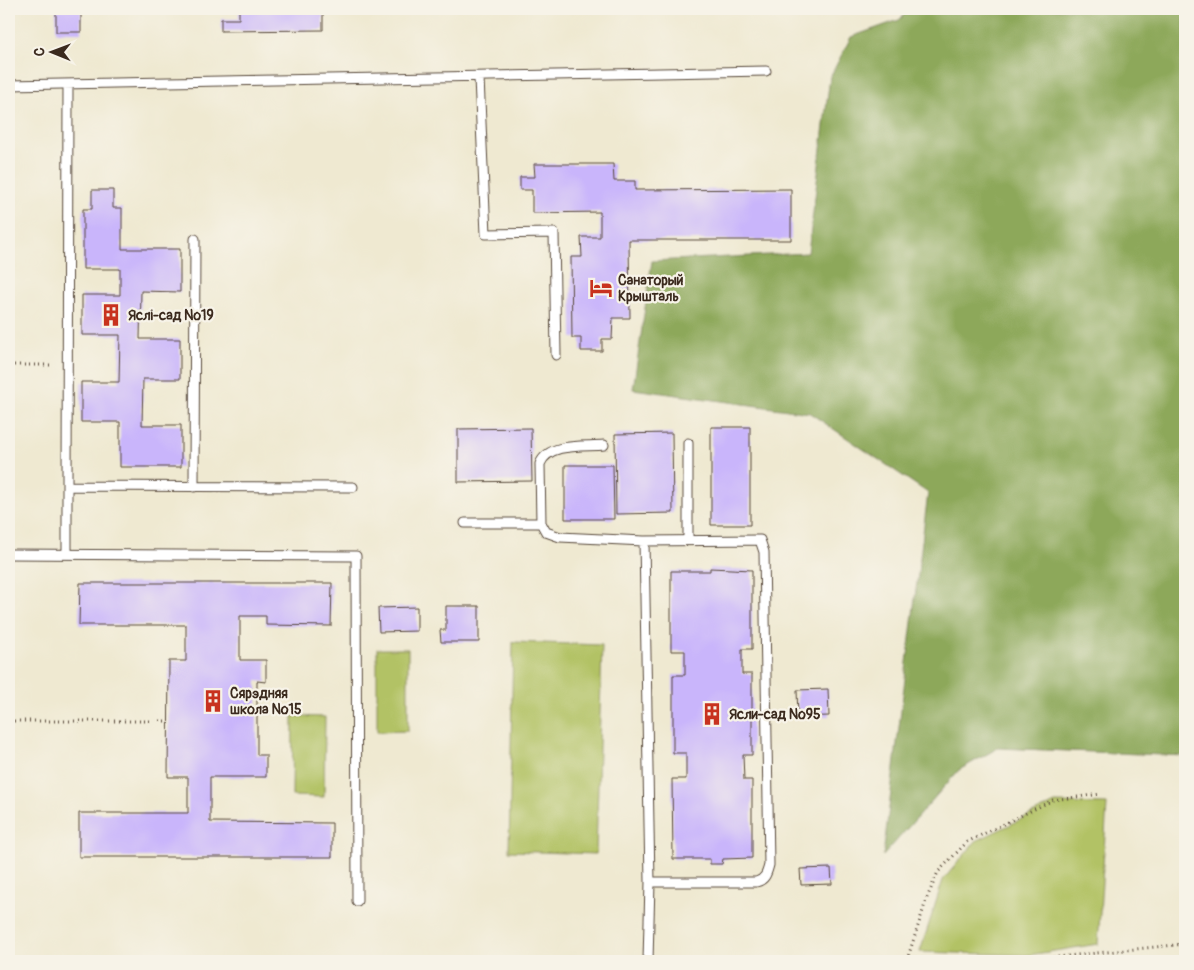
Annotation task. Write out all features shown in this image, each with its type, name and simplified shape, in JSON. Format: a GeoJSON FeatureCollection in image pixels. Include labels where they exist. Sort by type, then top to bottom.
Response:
{"type":"FeatureCollection","features":[{"type":"Feature","properties":{"kind":"lane"},"geometry":{"type":"LineString","coordinates":[[9,85],[479,78],[766,71]]}},
{"type":"Feature","properties":{"kind":"lane"},"geometry":{"type":"LineString","coordinates":[[479,78],[486,234],[554,233],[556,355]]}},
{"type":"Feature","properties":{"kind":"lane"},"geometry":{"type":"LineString","coordinates":[[67,554],[68,85]]}},
{"type":"Feature","properties":{"kind":"lane"},"geometry":{"type":"LineString","coordinates":[[194,487],[195,238]]}},
{"type":"Feature","properties":{"kind":"lane"},"geometry":{"type":"LineString","coordinates":[[688,443],[688,539]]}},
{"type":"Feature","properties":{"kind":"lane"},"geometry":{"type":"LineString","coordinates":[[604,445],[558,448],[543,457],[540,464],[542,523],[546,532],[560,537],[644,540],[753,539],[763,543],[769,865],[766,875],[761,881],[756,882],[650,882]]}},
{"type":"Feature","properties":{"kind":"lane"},"geometry":{"type":"LineString","coordinates":[[67,486],[353,487]]}},
{"type":"Feature","properties":{"kind":"lane"},"geometry":{"type":"LineString","coordinates":[[465,524],[542,523]]}},
{"type":"Feature","properties":{"kind":"lane"},"geometry":{"type":"LineString","coordinates":[[644,540],[650,882],[648,961]]}},
{"type":"Feature","properties":{"kind":"lane"},"geometry":{"type":"LineString","coordinates":[[9,554],[356,556],[357,901]]}},
{"type":"Feature","properties":{"kind":"path"},"geometry":{"type":"LineString","coordinates":[[9,365],[68,366]]}},
{"type":"Feature","properties":{"kind":"path"},"geometry":{"type":"LineString","coordinates":[[9,721],[168,721]]}},
{"type":"Feature","properties":{"kind":"path"},"geometry":{"type":"LineString","coordinates":[[907,960],[927,898],[938,872],[967,842],[1053,800],[1101,794]]}},
{"type":"Feature","properties":{"kind":"path"},"geometry":{"type":"LineString","coordinates":[[1018,961],[1185,944]]}},
{"type":"Feature","properties":{"kind":"path"},"geometry":{"type":"LineString","coordinates":[[9,960],[935,961]]}},
{"type":"Feature","properties":{"kind":"green space"},"geometry":{"type":"Polygon","coordinates":[[[904,9],[1185,9],[1185,756],[998,748],[959,770],[883,856],[928,493],[810,413],[633,389],[652,261],[808,253],[830,77],[851,37],[899,20],[904,15],[904,9]]]}},
{"type":"Feature","properties":{"kind":"green space"},"geometry":{"type":"Polygon","coordinates":[[[513,642],[602,645],[596,854],[509,851],[513,642]]]}},
{"type":"Feature","properties":{"kind":"green space"},"geometry":{"type":"Polygon","coordinates":[[[377,649],[408,649],[408,731],[377,732],[377,649]]]}},
{"type":"Feature","properties":{"kind":"green space"},"geometry":{"type":"Polygon","coordinates":[[[293,716],[325,717],[324,797],[292,796],[293,716]]]}},
{"type":"Feature","properties":{"kind":"green space"},"geometry":{"type":"Polygon","coordinates":[[[1055,803],[1107,804],[1098,944],[1029,955],[920,952],[943,880],[976,841],[1055,803]]]}},
{"type":"Feature","properties":{"kind":"building"},"geometry":{"type":"Polygon","coordinates":[[[81,9],[81,32],[56,32],[56,10],[81,9]]]}},
{"type":"Feature","properties":{"kind":"building"},"geometry":{"type":"Polygon","coordinates":[[[239,9],[323,9],[323,30],[221,31],[221,19],[239,19],[239,9]]]}},
{"type":"Feature","properties":{"kind":"building","name":"Санаторый Крышталь"},"geometry":{"type":"Polygon","coordinates":[[[534,164],[613,164],[614,181],[635,181],[635,190],[791,189],[791,240],[629,240],[630,318],[613,318],[612,339],[602,339],[602,351],[581,351],[581,338],[572,338],[571,257],[582,257],[581,237],[600,237],[600,212],[532,213],[532,190],[520,190],[520,177],[535,177],[534,164]]]}},
{"type":"Feature","properties":{"kind":"building","name":"Яслі-сад №19"},"geometry":{"type":"Polygon","coordinates":[[[92,190],[113,190],[113,208],[122,208],[122,249],[180,249],[180,292],[141,291],[140,339],[180,339],[180,379],[143,379],[142,425],[181,425],[181,467],[120,467],[120,422],[81,422],[81,382],[119,382],[120,335],[82,335],[82,295],[120,295],[120,269],[83,269],[83,209],[92,209],[92,190]]]}},
{"type":"Feature","properties":{"kind":"building"},"geometry":{"type":"Polygon","coordinates":[[[711,427],[750,427],[750,525],[711,525],[711,427]]]}},
{"type":"Feature","properties":{"kind":"building"},"geometry":{"type":"Polygon","coordinates":[[[531,428],[532,481],[458,482],[458,429],[531,428]]]}},
{"type":"Feature","properties":{"kind":"building"},"geometry":{"type":"Polygon","coordinates":[[[672,433],[673,513],[616,514],[615,434],[672,433]]]}},
{"type":"Feature","properties":{"kind":"building"},"geometry":{"type":"Polygon","coordinates":[[[565,465],[613,465],[614,519],[565,519],[565,465]]]}},
{"type":"Feature","properties":{"kind":"building","name":"Ясли-сад №95"},"geometry":{"type":"Polygon","coordinates":[[[710,568],[752,570],[752,649],[742,649],[742,674],[752,674],[752,755],[743,755],[744,780],[752,780],[752,858],[723,859],[722,864],[710,864],[710,859],[673,859],[672,779],[686,779],[686,753],[673,753],[673,675],[685,675],[685,651],[671,651],[671,571],[710,571],[710,568]]]}},
{"type":"Feature","properties":{"kind":"building","name":"Сярэдняя школа №15"},"geometry":{"type":"Polygon","coordinates":[[[80,583],[332,583],[331,626],[266,625],[266,616],[240,616],[240,660],[266,660],[266,682],[257,681],[257,755],[266,755],[266,777],[210,777],[210,822],[332,823],[332,857],[79,857],[79,813],[188,813],[188,777],[168,777],[169,661],[186,661],[186,625],[79,625],[80,583]]]}},
{"type":"Feature","properties":{"kind":"building"},"geometry":{"type":"Polygon","coordinates":[[[446,606],[479,606],[479,642],[441,642],[440,630],[446,630],[446,606]]]}},
{"type":"Feature","properties":{"kind":"building"},"geometry":{"type":"Polygon","coordinates":[[[417,607],[417,631],[379,632],[378,608],[417,607]]]}},
{"type":"Feature","properties":{"kind":"building"},"geometry":{"type":"Polygon","coordinates":[[[828,689],[829,716],[798,717],[797,690],[828,689]]]}},
{"type":"Feature","properties":{"kind":"building"},"geometry":{"type":"Polygon","coordinates":[[[831,868],[832,884],[801,885],[800,869],[831,868]]]}},
{"type":"Feature","properties":{"kind":"place","name":"Санаторый Крышталь"},"geometry":{"type":"Point","coordinates":[601,288]}},
{"type":"Feature","properties":{"kind":"place","name":"Яслі-сад №19"},"geometry":{"type":"Point","coordinates":[111,315]}},
{"type":"Feature","properties":{"kind":"place","name":"Сярэдняя школа №15"},"geometry":{"type":"Point","coordinates":[213,701]}},
{"type":"Feature","properties":{"kind":"place","name":"Ясли-сад №95"},"geometry":{"type":"Point","coordinates":[712,714]}}]}
